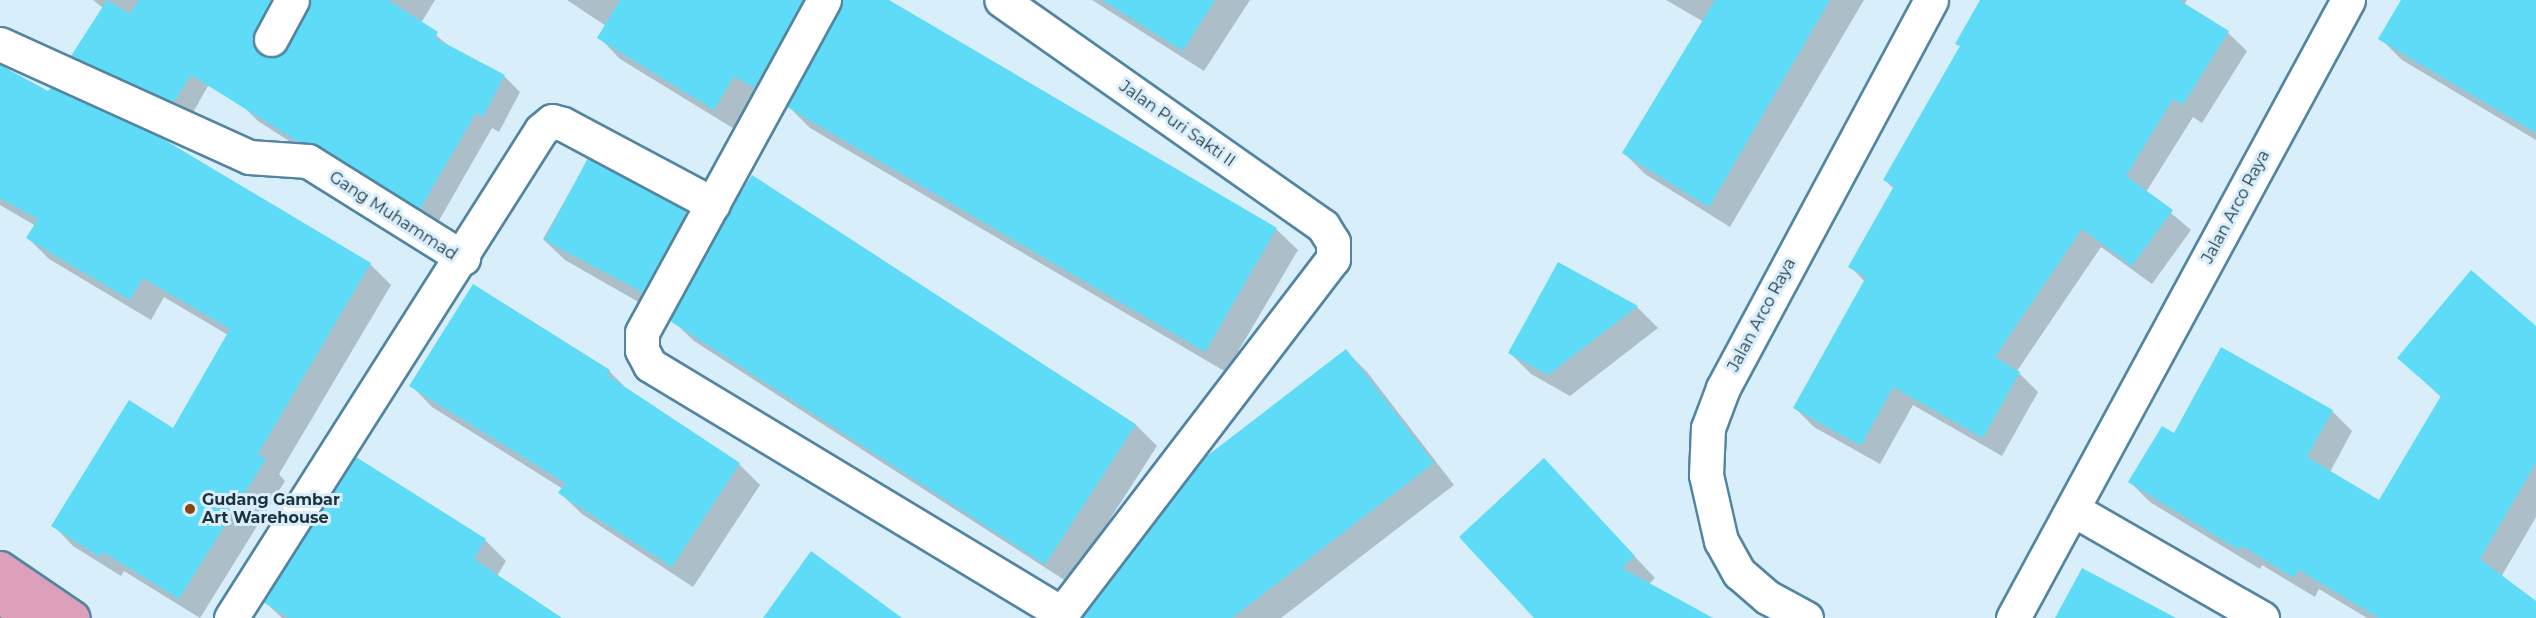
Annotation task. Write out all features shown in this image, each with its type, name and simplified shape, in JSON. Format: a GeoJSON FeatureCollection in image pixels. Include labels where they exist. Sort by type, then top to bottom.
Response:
{"type":"FeatureCollection","features":[{"type":"Feature","properties":{"kind":"main road"},"geometry":{"type":"LineString","coordinates":[[0,568],[73,618]]}},
{"type":"Feature","properties":{"kind":"main road"},"geometry":{"type":"LineString","coordinates":[[0,597],[33,618]]}},
{"type":"Feature","properties":{"kind":"street"},"geometry":{"type":"LineString","coordinates":[[271,39],[292,0]]}},
{"type":"Feature","properties":{"kind":"street"},"geometry":{"type":"LineString","coordinates":[[463,258],[531,144],[552,121],[713,204],[824,0]]}},
{"type":"Feature","properties":{"kind":"street","name":"Jalan Puri Sakti II"},"geometry":{"type":"LineString","coordinates":[[713,204],[642,333],[642,350],[650,365],[1057,611],[1065,609],[1334,259],[1333,242],[1323,226],[1001,0]]}},
{"type":"Feature","properties":{"kind":"street","name":"Jalan Arco Raya"},"geometry":{"type":"LineString","coordinates":[[1806,618],[1767,597],[1739,573],[1721,541],[1706,475],[1708,428],[1723,388],[1931,0]]}},
{"type":"Feature","properties":{"kind":"street","name":"Jalan Arco Raya"},"geometry":{"type":"LineString","coordinates":[[2013,618],[2074,510],[2348,0]]}},
{"type":"Feature","properties":{"kind":"street","name":"Gang Muhammad"},"geometry":{"type":"LineString","coordinates":[[0,44],[249,158],[308,161],[463,258],[231,618]]}},
{"type":"Feature","properties":{"kind":"street"},"geometry":{"type":"LineString","coordinates":[[2074,510],[2262,618]]}},
{"type":"Feature","properties":{"kind":"building"},"geometry":{"type":"Polygon","coordinates":[[[107,0],[130,14],[139,0],[271,0],[252,39],[255,49],[271,58],[288,48],[311,0],[388,0],[438,32],[435,38],[505,75],[483,117],[476,113],[420,209],[318,145],[297,141],[191,75],[174,102],[71,56],[107,0]]]}},
{"type":"Feature","properties":{"kind":"building"},"geometry":{"type":"Polygon","coordinates":[[[620,0],[803,0],[754,88],[734,76],[714,110],[597,38],[620,0]]]}},
{"type":"Feature","properties":{"kind":"building"},"geometry":{"type":"Polygon","coordinates":[[[843,0],[889,0],[1277,228],[1205,352],[787,107],[843,0]]]}},
{"type":"Feature","properties":{"kind":"building"},"geometry":{"type":"Polygon","coordinates":[[[1102,0],[1215,0],[1183,51],[1102,0]]]}},
{"type":"Feature","properties":{"kind":"building"},"geometry":{"type":"Polygon","coordinates":[[[1715,0],[1830,0],[1709,207],[1622,153],[1715,0]]]}},
{"type":"Feature","properties":{"kind":"building"},"geometry":{"type":"Polygon","coordinates":[[[1980,0],[2179,0],[2229,31],[2183,105],[2173,99],[2126,176],[2173,210],[2132,266],[2082,229],[1995,357],[2020,372],[1983,438],[1893,387],[1861,446],[1793,408],[1866,277],[1848,267],[1894,186],[1883,180],[1960,46],[1955,44],[1980,0]]]}},
{"type":"Feature","properties":{"kind":"building"},"geometry":{"type":"Polygon","coordinates":[[[2401,0],[2536,0],[2536,133],[2378,39],[2401,0]]]}},
{"type":"Feature","properties":{"kind":"building"},"geometry":{"type":"Polygon","coordinates":[[[0,65],[48,91],[51,88],[158,136],[371,263],[258,454],[266,459],[179,599],[103,552],[100,557],[51,526],[129,400],[173,428],[230,329],[143,278],[130,300],[26,238],[38,219],[0,198],[0,65]]]}},
{"type":"Feature","properties":{"kind":"building"},"geometry":{"type":"Polygon","coordinates":[[[588,158],[687,211],[643,293],[544,240],[588,158]]]}},
{"type":"Feature","properties":{"kind":"building"},"geometry":{"type":"Polygon","coordinates":[[[752,175],[1136,424],[1045,565],[661,315],[752,175]]]}},
{"type":"Feature","properties":{"kind":"building"},"geometry":{"type":"Polygon","coordinates":[[[1558,262],[1638,306],[1548,375],[1508,353],[1558,262]]]}},
{"type":"Feature","properties":{"kind":"building"},"geometry":{"type":"Polygon","coordinates":[[[2471,270],[2536,326],[2536,463],[2480,559],[2536,601],[2536,618],[2379,618],[2299,570],[2294,578],[2242,546],[2239,550],[2128,482],[2162,426],[2174,433],[2221,347],[2333,410],[2307,457],[2379,500],[2441,396],[2397,358],[2471,270]]]}},
{"type":"Feature","properties":{"kind":"building"},"geometry":{"type":"Polygon","coordinates":[[[473,284],[610,370],[607,375],[740,463],[672,567],[558,493],[565,483],[409,386],[473,284]]]}},
{"type":"Feature","properties":{"kind":"building"},"geometry":{"type":"Polygon","coordinates":[[[1346,349],[1434,463],[1232,618],[1082,618],[1203,459],[1346,349]]]}},
{"type":"Feature","properties":{"kind":"building"},"geometry":{"type":"Polygon","coordinates":[[[356,457],[486,539],[474,559],[562,618],[289,618],[263,602],[356,457]]]}},
{"type":"Feature","properties":{"kind":"building"},"geometry":{"type":"Polygon","coordinates":[[[1544,458],[1635,556],[1622,568],[1713,618],[1534,618],[1459,537],[1544,458]]]}},
{"type":"Feature","properties":{"kind":"building"},"geometry":{"type":"Polygon","coordinates":[[[811,551],[902,618],[763,618],[811,551]]]}},
{"type":"Feature","properties":{"kind":"building"},"geometry":{"type":"Polygon","coordinates":[[[2082,568],[2176,618],[2055,618],[2082,568]]]}},
{"type":"Feature","properties":{"kind":"place","name":"Gudang Gambar Art Warehouse"},"geometry":{"type":"Point","coordinates":[190,509]}}]}
